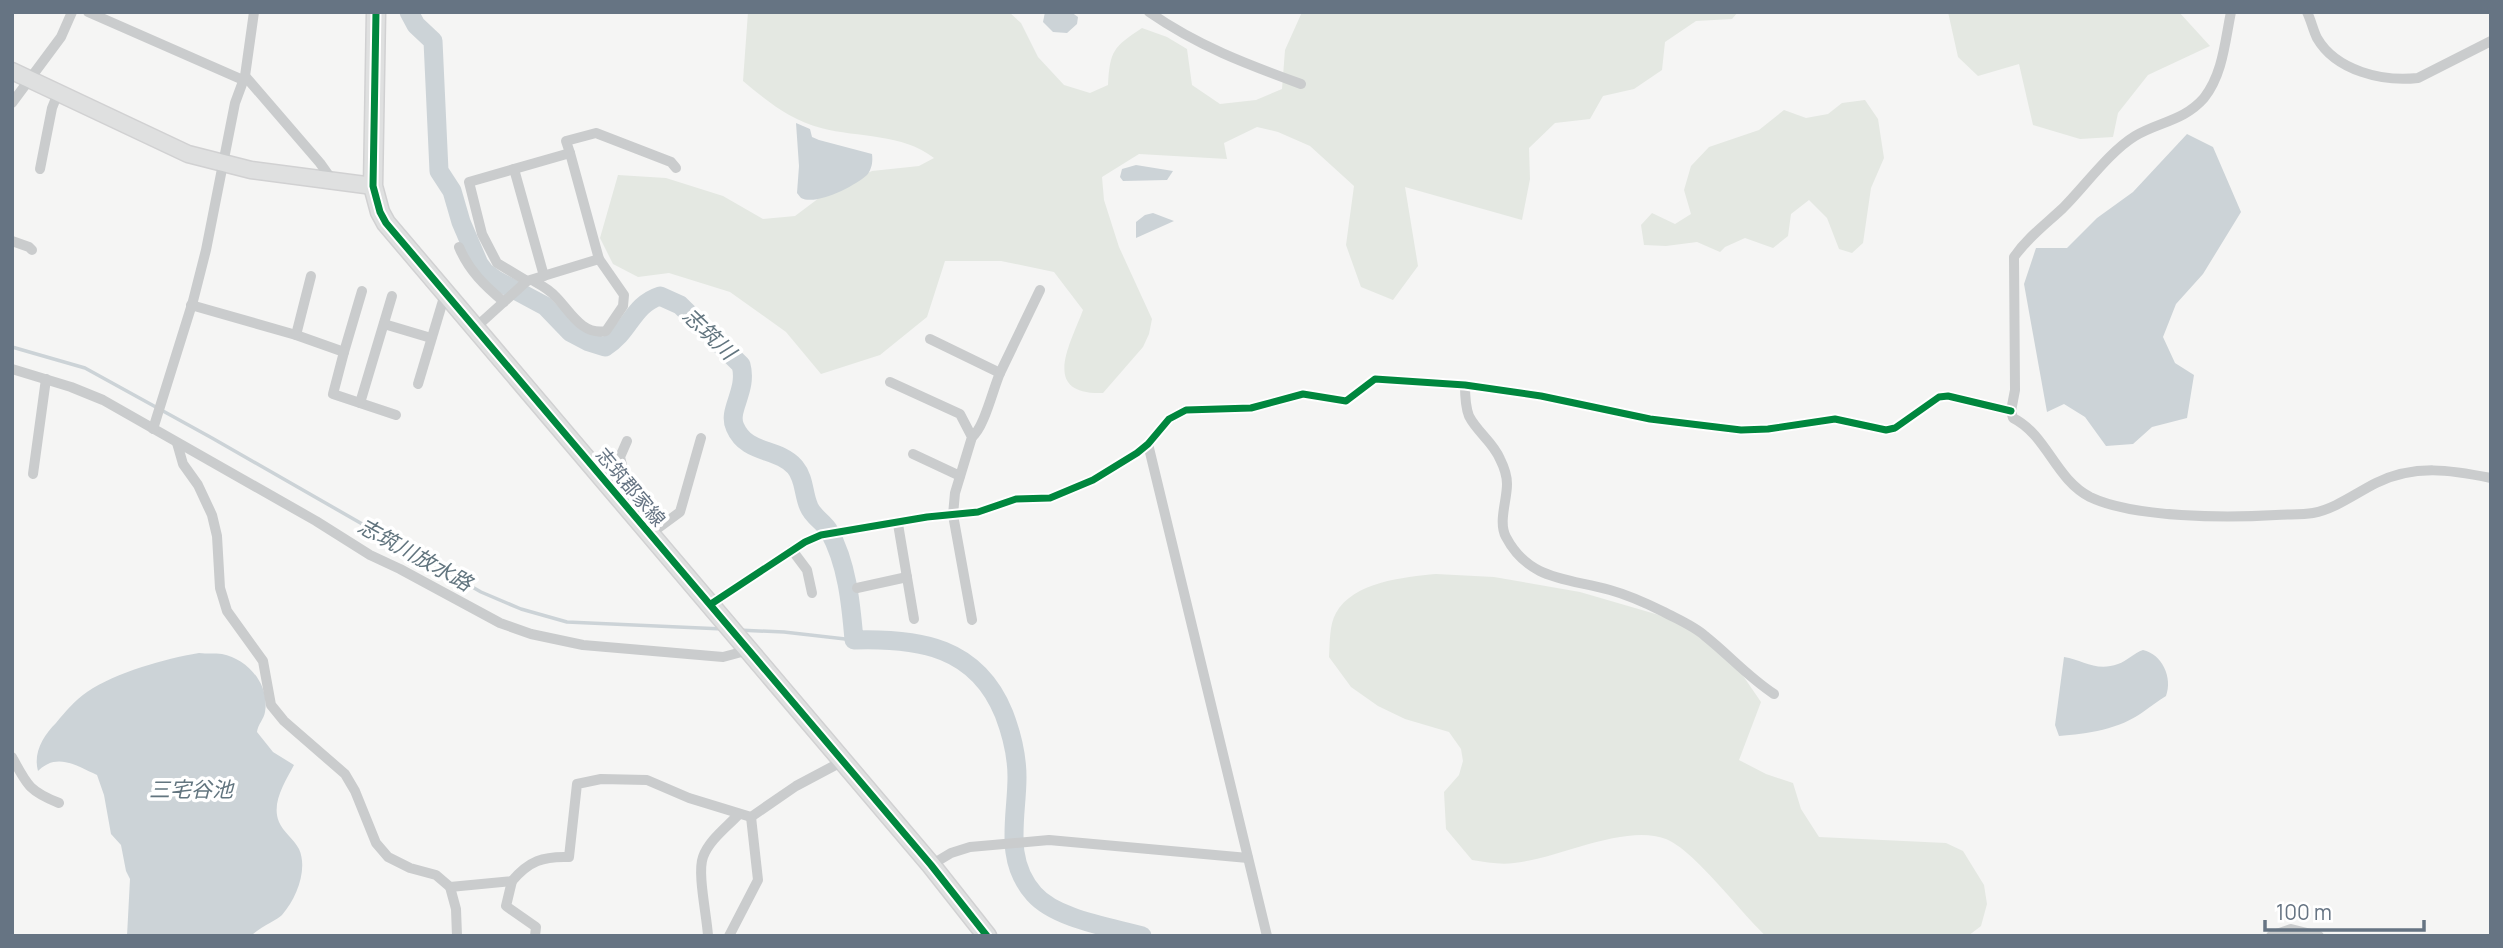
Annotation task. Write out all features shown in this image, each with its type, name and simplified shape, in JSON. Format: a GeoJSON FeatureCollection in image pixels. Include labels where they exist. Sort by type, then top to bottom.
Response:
{"type":"FeatureCollection","features":[{"type":"Feature","properties":{"kind":"main road","name":"志筑郡家線"},"geometry":{"type":"LineString","coordinates":[[376,12],[373,186],[386,223],[931,864],[987,936]]}},
{"type":"Feature","properties":{"kind":"street"},"geometry":{"type":"LineString","coordinates":[[12,103],[61,37],[72,12]]}},
{"type":"Feature","properties":{"kind":"street"},"geometry":{"type":"LineString","coordinates":[[88,12],[244,78],[332,180]]}},
{"type":"Feature","properties":{"kind":"street"},"geometry":{"type":"LineString","coordinates":[[153,429],[191,305],[225,164],[235,103],[244,78],[254,12]]}},
{"type":"Feature","properties":{"kind":"street"},"geometry":{"type":"LineString","coordinates":[[1149,12],[1173,29],[1226,57],[1301,84]]}},
{"type":"Feature","properties":{"kind":"street"},"geometry":{"type":"LineString","coordinates":[[2231,12],[2217,75],[2203,99],[2174,121],[2134,136],[2060,211],[2025,242],[2014,257],[2013,418],[2035,434],[2058,468],[2088,496],[2107,503],[2149,511],[2248,517],[2314,513],[2396,475],[2446,470],[2491,478]]}},
{"type":"Feature","properties":{"kind":"street"},"geometry":{"type":"LineString","coordinates":[[2307,12],[2317,38],[2331,55],[2350,68],[2381,76],[2418,78],[2491,41]]}},
{"type":"Feature","properties":{"kind":"street"},"geometry":{"type":"LineString","coordinates":[[12,71],[168,146],[225,164],[285,176],[373,186]]}},
{"type":"Feature","properties":{"kind":"street"},"geometry":{"type":"LineString","coordinates":[[40,169],[52,108],[58,93]]}},
{"type":"Feature","properties":{"kind":"street"},"geometry":{"type":"LineString","coordinates":[[570,153],[469,182],[482,234],[497,263],[527,282],[551,292],[578,324],[601,333],[606,331],[625,301],[622,289],[599,259],[570,153],[566,141],[596,133],[671,162],[676,168]]}},
{"type":"Feature","properties":{"kind":"street"},"geometry":{"type":"LineString","coordinates":[[514,169],[544,276]]}},
{"type":"Feature","properties":{"kind":"street"},"geometry":{"type":"LineString","coordinates":[[12,242],[32,250]]}},
{"type":"Feature","properties":{"kind":"street"},"geometry":{"type":"LineString","coordinates":[[459,247],[466,263],[483,285],[508,299]]}},
{"type":"Feature","properties":{"kind":"street"},"geometry":{"type":"LineString","coordinates":[[475,328],[527,282],[599,259]]}},
{"type":"Feature","properties":{"kind":"street"},"geometry":{"type":"LineString","coordinates":[[296,335],[312,276]]}},
{"type":"Feature","properties":{"kind":"street"},"geometry":{"type":"LineString","coordinates":[[972,620],[953,515],[955,493],[972,437],[980,431],[990,396],[1041,290]]}},
{"type":"Feature","properties":{"kind":"street"},"geometry":{"type":"LineString","coordinates":[[362,291],[333,394],[396,415]]}},
{"type":"Feature","properties":{"kind":"street"},"geometry":{"type":"LineString","coordinates":[[418,384],[445,294]]}},
{"type":"Feature","properties":{"kind":"street"},"geometry":{"type":"LineString","coordinates":[[360,403],[392,296]]}},
{"type":"Feature","properties":{"kind":"street"},"geometry":{"type":"LineString","coordinates":[[191,305],[296,335],[344,352]]}},
{"type":"Feature","properties":{"kind":"street"},"geometry":{"type":"LineString","coordinates":[[384,324],[432,338]]}},
{"type":"Feature","properties":{"kind":"street"},"geometry":{"type":"LineString","coordinates":[[930,339],[1000,373]]}},
{"type":"Feature","properties":{"kind":"street"},"geometry":{"type":"LineString","coordinates":[[12,369],[103,400],[316,521],[369,555],[477,612],[517,629],[573,643],[723,657],[749,650]]}},
{"type":"Feature","properties":{"kind":"street"},"geometry":{"type":"LineString","coordinates":[[33,474],[46,379]]}},
{"type":"Feature","properties":{"kind":"street"},"geometry":{"type":"LineString","coordinates":[[714,607],[792,550],[821,535],[928,517],[978,512],[1016,499],[1050,498],[1093,480],[1148,444],[1161,425],[1186,410],[1251,408],[1303,394],[1346,401],[1375,379],[1465,385],[1541,396],[1650,419],[1741,429],[1768,429],[1835,419],[1886,430],[1895,428],[1939,397],[1948,396],[2011,411]]}},
{"type":"Feature","properties":{"kind":"street"},"geometry":{"type":"LineString","coordinates":[[890,382],[960,414],[972,437]]}},
{"type":"Feature","properties":{"kind":"street"},"geometry":{"type":"LineString","coordinates":[[1465,385],[1465,401],[1470,417],[1497,451],[1505,471],[1507,484],[1504,535],[1520,558],[1537,570],[1563,581],[1607,589],[1664,612],[1704,634],[1738,668],[1774,694]]}},
{"type":"Feature","properties":{"kind":"street"},"geometry":{"type":"LineString","coordinates":[[650,534],[680,512],[701,438]]}},
{"type":"Feature","properties":{"kind":"street"},"geometry":{"type":"LineString","coordinates":[[625,504],[630,497],[620,457],[627,440]]}},
{"type":"Feature","properties":{"kind":"street"},"geometry":{"type":"LineString","coordinates":[[177,443],[183,464],[198,485],[212,515],[217,536],[220,588],[227,611],[263,661],[271,705],[295,732],[345,774],[355,791],[376,843],[388,857],[410,868],[436,875],[450,887],[456,909],[457,936]]}},
{"type":"Feature","properties":{"kind":"street"},"geometry":{"type":"LineString","coordinates":[[1148,444],[1267,936]]}},
{"type":"Feature","properties":{"kind":"street"},"geometry":{"type":"LineString","coordinates":[[913,453],[960,476]]}},
{"type":"Feature","properties":{"kind":"street"},"geometry":{"type":"LineString","coordinates":[[898,524],[914,619]]}},
{"type":"Feature","properties":{"kind":"street"},"geometry":{"type":"LineString","coordinates":[[792,550],[807,570],[812,593]]}},
{"type":"Feature","properties":{"kind":"street"},"geometry":{"type":"LineString","coordinates":[[857,588],[907,577]]}},
{"type":"Feature","properties":{"kind":"street"},"geometry":{"type":"LineString","coordinates":[[12,757],[25,782],[38,795],[60,803]]}},
{"type":"Feature","properties":{"kind":"street"},"geometry":{"type":"LineString","coordinates":[[708,936],[700,868],[710,845],[745,816],[843,761]]}},
{"type":"Feature","properties":{"kind":"street"},"geometry":{"type":"LineString","coordinates":[[535,936],[536,927],[506,906],[512,881],[519,873],[547,856],[569,857],[577,784],[601,779],[647,780],[688,799],[745,816]]}},
{"type":"Feature","properties":{"kind":"street"},"geometry":{"type":"LineString","coordinates":[[729,936],[758,880],[745,816]]}},
{"type":"Feature","properties":{"kind":"street"},"geometry":{"type":"LineString","coordinates":[[931,864],[970,847],[1049,840],[1248,858]]}},
{"type":"Feature","properties":{"kind":"street"},"geometry":{"type":"LineString","coordinates":[[450,887],[512,881]]}},
{"type":"Feature","properties":{"kind":"street"},"geometry":{"type":"LineString","coordinates":[[2271,936],[2291,929],[2319,936]]}},
{"type":"Feature","properties":{"kind":"shaded area"},"geometry":{"type":"Polygon","coordinates":[[[748,12],[1009,12],[1021,23],[1038,57],[1064,85],[1090,93],[1108,85],[1110,64],[1115,51],[1142,28],[1167,37],[1187,49],[1192,85],[1220,104],[1256,100],[1282,89],[1285,50],[1302,12],[1738,12],[1732,19],[1696,21],[1665,42],[1662,70],[1634,89],[1603,96],[1590,119],[1555,123],[1529,148],[1530,179],[1522,220],[1405,187],[1418,266],[1393,300],[1361,287],[1346,245],[1354,186],[1310,146],[1278,132],[1257,127],[1224,143],[1227,159],[1139,154],[1102,177],[1104,200],[1119,247],[1152,319],[1143,347],[1103,393],[1084,391],[1071,386],[1066,377],[1064,365],[1067,352],[1083,310],[1054,272],[1001,261],[945,261],[927,317],[880,355],[821,374],[786,332],[730,292],[669,273],[638,277],[613,264],[600,238],[618,175],[666,178],[723,196],[763,219],[795,216],[831,189],[872,171],[919,166],[934,158],[922,150],[894,140],[810,125],[761,96],[743,81],[748,12]]]}},
{"type":"Feature","properties":{"kind":"shaded area"},"geometry":{"type":"Polygon","coordinates":[[[1948,12],[2179,12],[2210,46],[2148,75],[2118,113],[2113,137],[2080,139],[2033,125],[2019,64],[1978,76],[1958,57],[1948,12]]]}},
{"type":"Feature","properties":{"kind":"shaded area"},"geometry":{"type":"Polygon","coordinates":[[[1865,100],[1878,119],[1884,158],[1871,188],[1863,243],[1852,253],[1839,249],[1827,218],[1809,200],[1791,214],[1788,236],[1773,248],[1745,238],[1720,252],[1697,242],[1666,246],[1644,245],[1641,225],[1652,213],[1675,224],[1691,214],[1684,190],[1691,166],[1709,147],[1759,130],[1784,110],[1806,118],[1828,114],[1842,103],[1865,100]]]}},
{"type":"Feature","properties":{"kind":"shaded area"},"geometry":{"type":"Polygon","coordinates":[[[1436,574],[1494,577],[1580,592],[1683,622],[1737,667],[1761,702],[1739,760],[1766,774],[1793,783],[1801,809],[1819,837],[1946,843],[1963,851],[1984,885],[1987,904],[1981,926],[1968,936],[1766,936],[1690,856],[1666,839],[1649,835],[1611,839],[1514,863],[1472,860],[1446,829],[1444,792],[1459,775],[1463,761],[1461,749],[1449,732],[1405,719],[1378,706],[1351,687],[1329,657],[1332,623],[1336,613],[1354,594],[1380,583],[1436,574]]]}},
{"type":"Feature","properties":{"kind":"water"},"geometry":{"type":"Polygon","coordinates":[[[1045,12],[1071,12],[1078,17],[1077,24],[1067,33],[1053,32],[1043,22],[1045,12]]]}},
{"type":"Feature","properties":{"kind":"water"},"geometry":{"type":"Polygon","coordinates":[[[796,123],[810,129],[812,137],[819,140],[872,154],[869,173],[835,194],[808,200],[801,198],[797,193],[799,166],[796,123]]]}},
{"type":"Feature","properties":{"kind":"water"},"geometry":{"type":"Polygon","coordinates":[[[2187,134],[2213,147],[2241,212],[2203,274],[2176,304],[2163,337],[2175,363],[2194,375],[2187,418],[2152,427],[2133,444],[2106,446],[2085,417],[2064,404],[2047,412],[2024,284],[2036,248],[2067,248],[2097,218],[2133,192],[2187,134]]]}},
{"type":"Feature","properties":{"kind":"water"},"geometry":{"type":"Polygon","coordinates":[[[1136,165],[1173,171],[1167,180],[1123,181],[1120,177],[1122,169],[1136,165]]]}},
{"type":"Feature","properties":{"kind":"water"},"geometry":{"type":"Polygon","coordinates":[[[1153,213],[1174,221],[1136,238],[1136,222],[1153,213]]]}},
{"type":"Feature","properties":{"kind":"water"},"geometry":{"type":"Polygon","coordinates":[[[2143,650],[2156,656],[2164,668],[2168,682],[2166,696],[2134,718],[2114,727],[2059,736],[2055,725],[2064,657],[2103,667],[2121,663],[2143,650]]]}},
{"type":"Feature","properties":{"kind":"water","name":"三宅谷池"},"geometry":{"type":"Polygon","coordinates":[[[199,653],[222,654],[240,661],[255,675],[264,692],[265,712],[257,732],[273,752],[294,765],[280,793],[277,815],[281,826],[299,849],[302,865],[300,883],[282,915],[251,936],[127,936],[130,879],[121,845],[111,834],[104,795],[97,775],[67,762],[52,762],[38,771],[38,751],[51,728],[70,706],[87,692],[112,678],[141,667],[199,653]]]}},
{"type":"Feature","properties":{"kind":"waterway","name":"志筑川"},"geometry":{"type":"LineString","coordinates":[[409,12],[416,25],[433,41],[439,171],[452,191],[461,222],[485,272],[545,306],[570,332],[605,347],[620,334],[643,306],[660,296],[680,305],[741,365],[742,383],[734,414],[735,427],[747,442],[780,456],[798,472],[809,507],[829,531],[840,556],[850,598],[854,640],[901,641],[923,645],[944,651],[978,674],[993,692],[1004,714],[1014,745],[1017,777],[1015,852],[1024,881],[1034,894],[1056,910],[1084,921],[1142,936]]}},
{"type":"Feature","properties":{"kind":"waterway","name":"志筑川放水路"},"geometry":{"type":"LineString","coordinates":[[12,347],[85,368],[481,592],[521,609],[567,622],[723,629]]}},
{"type":"Feature","properties":{"kind":"waterway","name":"志筑川放水路"},"geometry":{"type":"LineString","coordinates":[[738,630],[854,640]]}},
{"type":"Feature","properties":{"kind":"cycle path"},"geometry":{"type":"LineString","coordinates":[[376,12],[373,186],[386,223],[931,865],[987,936]]}},
{"type":"Feature","properties":{"kind":"cycle path"},"geometry":{"type":"LineString","coordinates":[[711,604],[805,542],[821,535],[927,517],[978,512],[1016,499],[1050,498],[1093,480],[1137,453],[1169,419],[1186,410],[1251,408],[1303,394],[1346,401],[1375,379],[1465,385],[1541,396],[1650,419],[1741,430],[1768,429],[1835,419],[1886,430],[1895,428],[1939,397],[1948,396],[2011,411]]}}]}
